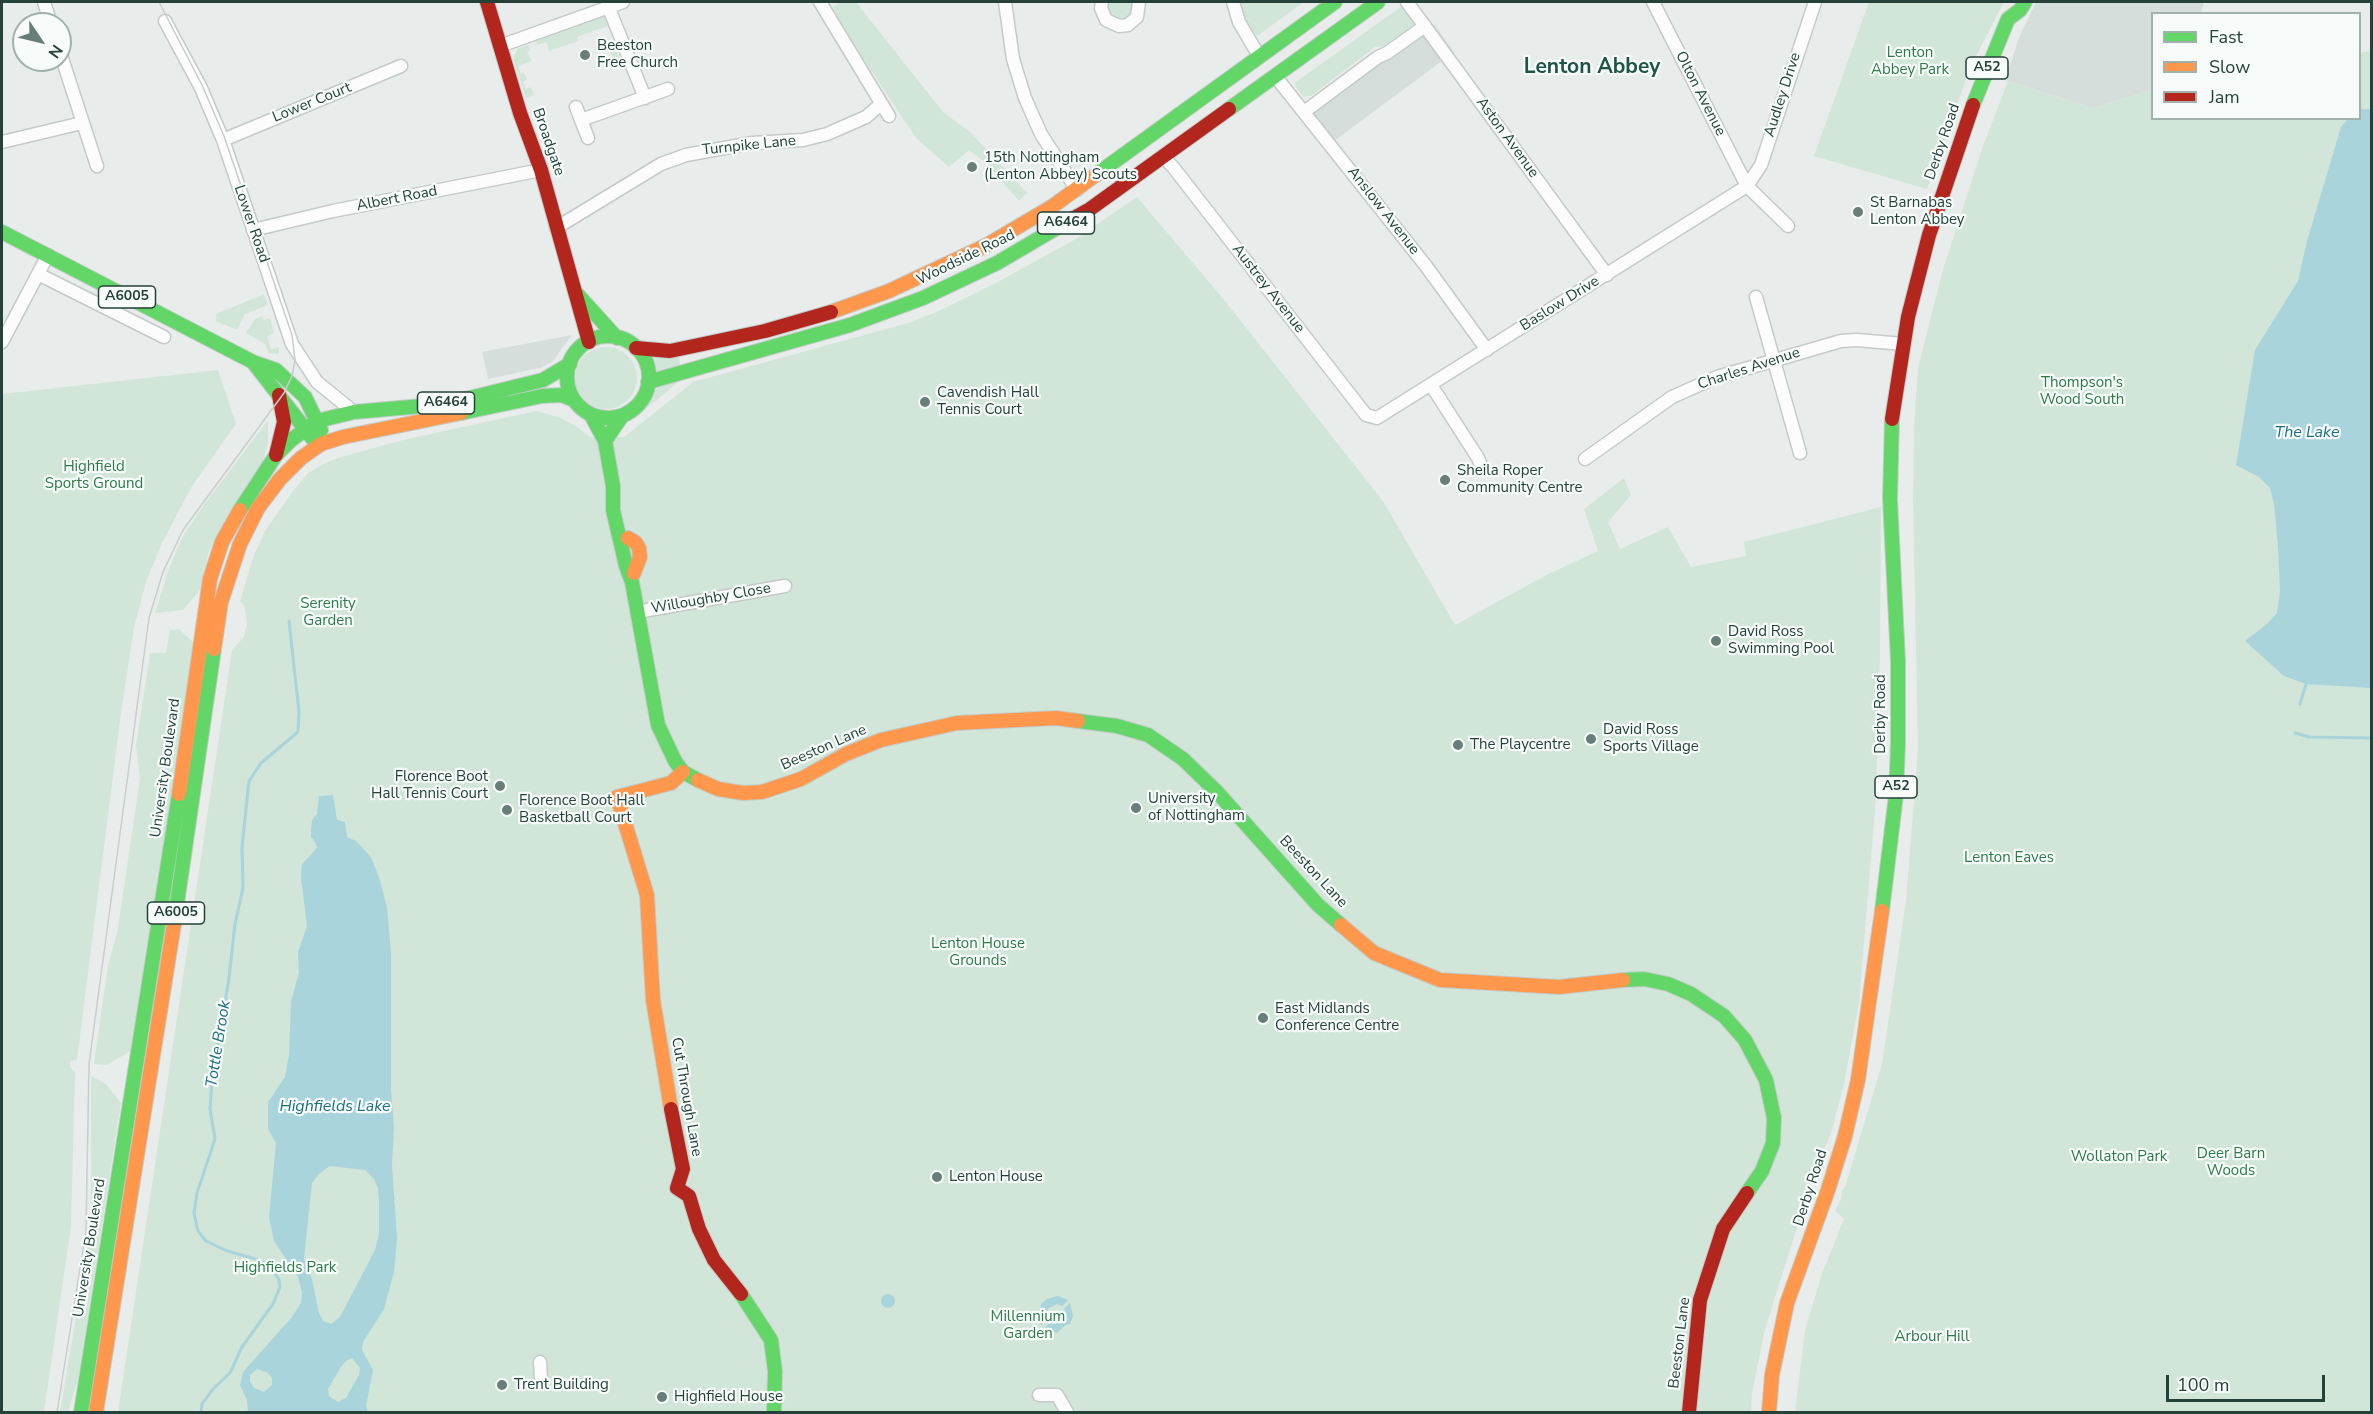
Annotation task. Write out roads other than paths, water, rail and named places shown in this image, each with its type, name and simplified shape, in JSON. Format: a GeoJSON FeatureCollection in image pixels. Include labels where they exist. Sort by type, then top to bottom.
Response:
{"type":"FeatureCollection","features":[{"type":"Feature","properties":{"kind":"main road","name":"Broadgate"},"geometry":{"type":"LineString","coordinates":[[487,2],[520,113],[541,170],[589,342]]}},
{"type":"Feature","properties":{"kind":"main road","name":"Woodside Road"},"geometry":{"type":"LineString","coordinates":[[636,348],[670,351],[754,334],[829,313],[889,291],[987,245],[1077,190],[1335,2]]}},
{"type":"Feature","properties":{"kind":"main road","name":"Woodside Road"},"geometry":{"type":"LineString","coordinates":[[648,382],[840,328],[923,298],[997,263],[1090,209],[1378,2]]}},
{"type":"Feature","properties":{"kind":"main road","name":"Derby Road"},"geometry":{"type":"LineString","coordinates":[[1769,1413],[1772,1375],[1787,1303],[1828,1190],[1845,1136],[1858,1080],[1888,873],[1896,795],[1898,743],[1898,661],[1890,499],[1890,442],[1903,345],[1916,282],[1932,225],[1977,95],[2008,19],[2009,2]]}},
{"type":"Feature","properties":{"kind":"main road","name":"Derby Road"},"geometry":{"type":"LineString","coordinates":[[2008,19],[2020,10],[2025,2]]}},
{"type":"Feature","properties":{"kind":"main road"},"geometry":{"type":"LineString","coordinates":[[1260,56],[1275,76]]}},
{"type":"Feature","properties":{"kind":"main road"},"geometry":{"type":"LineString","coordinates":[[1077,190],[1090,209]]}},
{"type":"Feature","properties":{"kind":"main road","name":"A6005"},"geometry":{"type":"LineString","coordinates":[[2,232],[253,362],[276,370],[292,383],[311,406],[311,437],[321,444]]}},
{"type":"Feature","properties":{"kind":"main road"},"geometry":{"type":"LineString","coordinates":[[577,294],[617,338],[636,348],[646,363],[648,382],[642,400],[633,410],[621,416],[604,418],[591,415]]}},
{"type":"Feature","properties":{"kind":"main road"},"geometry":{"type":"LineString","coordinates":[[617,338],[603,337],[589,342],[578,351],[570,364],[568,385],[574,400],[591,415],[605,441],[613,486],[632,548],[633,578],[658,725],[668,749],[683,772]]}},
{"type":"Feature","properties":{"kind":"main road","name":"A6005"},"geometry":{"type":"LineString","coordinates":[[253,362],[279,395],[312,425]]}},
{"type":"Feature","properties":{"kind":"main road","name":"University Boulevard"},"geometry":{"type":"LineString","coordinates":[[81,1413],[130,1094],[166,883],[210,579],[227,533],[242,504],[276,455],[291,440],[312,425],[354,411],[445,404],[543,380],[570,364]]}},
{"type":"Feature","properties":{"kind":"main road","name":"A6005"},"geometry":{"type":"LineString","coordinates":[[276,455],[284,422],[279,395]]}},
{"type":"Feature","properties":{"kind":"main road","name":"University Boulevard"},"geometry":{"type":"LineString","coordinates":[[96,1413],[180,888],[221,602],[233,559],[258,508],[288,469],[321,444],[343,437],[542,396],[561,395],[574,400]]}},
{"type":"Feature","properties":{"kind":"main road"},"geometry":{"type":"LineString","coordinates":[[605,441],[621,416]]}},
{"type":"Feature","properties":{"kind":"main road"},"geometry":{"type":"LineString","coordinates":[[613,486],[613,510],[626,566],[633,578]]}},
{"type":"Feature","properties":{"kind":"main road","name":"Beeston Lane"},"geometry":{"type":"LineString","coordinates":[[683,772],[718,789],[743,793],[762,792],[801,779],[846,754],[881,740],[957,723],[1056,718],[1117,726],[1148,735],[1183,759],[1217,792],[1318,905],[1367,948],[1387,960],[1440,980],[1478,983],[1559,987],[1610,980],[1644,979],[1668,984],[1710,1005],[1731,1023],[1745,1040],[1758,1062],[1766,1080],[1774,1118],[1773,1143],[1762,1172],[1723,1229],[1714,1253],[1700,1300],[1689,1413]]}},
{"type":"Feature","properties":{"kind":"main road","name":"Cut Through Lane"},"geometry":{"type":"LineString","coordinates":[[683,772],[671,783],[617,797],[647,895],[653,1000],[664,1074],[683,1169],[677,1188],[685,1191],[689,1196],[699,1229],[714,1260],[749,1304],[771,1340],[775,1371],[774,1413]]}},
{"type":"Feature","properties":{"kind":"street"},"geometry":{"type":"LineString","coordinates":[[500,46],[622,2]]}},
{"type":"Feature","properties":{"kind":"street"},"geometry":{"type":"LineString","coordinates":[[820,2],[889,116]]}},
{"type":"Feature","properties":{"kind":"street"},"geometry":{"type":"LineString","coordinates":[[1005,2],[1013,59],[1025,98],[1041,134],[1077,190]]}},
{"type":"Feature","properties":{"kind":"street"},"geometry":{"type":"LineString","coordinates":[[1102,2],[1101,8],[1106,20],[1119,26],[1128,25],[1137,17],[1139,2]]}},
{"type":"Feature","properties":{"kind":"street"},"geometry":{"type":"LineString","coordinates":[[1233,2],[1239,22],[1260,56]]}},
{"type":"Feature","properties":{"kind":"street","name":"Aston Avenue"},"geometry":{"type":"LineString","coordinates":[[1407,2],[1607,275]]}},
{"type":"Feature","properties":{"kind":"street","name":"Olton Avenue"},"geometry":{"type":"LineString","coordinates":[[1653,2],[1747,186],[1788,226]]}},
{"type":"Feature","properties":{"kind":"street","name":"Audley Drive"},"geometry":{"type":"LineString","coordinates":[[1747,186],[1761,165],[1815,2]]}},
{"type":"Feature","properties":{"kind":"street"},"geometry":{"type":"LineString","coordinates":[[608,6],[645,98]]}},
{"type":"Feature","properties":{"kind":"street","name":"Lower Road"},"geometry":{"type":"LineString","coordinates":[[165,21],[201,88],[223,140],[292,344],[317,382],[354,411]]}},
{"type":"Feature","properties":{"kind":"street"},"geometry":{"type":"LineString","coordinates":[[1304,112],[1378,57],[1388,53],[1425,26]]}},
{"type":"Feature","properties":{"kind":"street","name":"Lower Court"},"geometry":{"type":"LineString","coordinates":[[223,140],[400,66]]}},
{"type":"Feature","properties":{"kind":"street"},"geometry":{"type":"LineString","coordinates":[[66,72],[97,166]]}},
{"type":"Feature","properties":{"kind":"street","name":"Anslow Avenue"},"geometry":{"type":"LineString","coordinates":[[1275,76],[1426,266],[1487,350]]}},
{"type":"Feature","properties":{"kind":"street"},"geometry":{"type":"LineString","coordinates":[[581,120],[668,89]]}},
{"type":"Feature","properties":{"kind":"street","name":"Turnpike Lane"},"geometry":{"type":"LineString","coordinates":[[556,228],[662,164],[686,154],[752,143],[803,140],[827,134],[866,117],[881,105]]}},
{"type":"Feature","properties":{"kind":"street"},"geometry":{"type":"LineString","coordinates":[[576,107],[588,138]]}},
{"type":"Feature","properties":{"kind":"street"},"geometry":{"type":"LineString","coordinates":[[2,142],[82,123]]}},
{"type":"Feature","properties":{"kind":"street","name":"Austrey Avenue"},"geometry":{"type":"LineString","coordinates":[[1164,158],[1181,176],[1366,415],[1373,419]]}},
{"type":"Feature","properties":{"kind":"street","name":"Albert Road"},"geometry":{"type":"LineString","coordinates":[[253,230],[344,209],[541,170]]}},
{"type":"Feature","properties":{"kind":"street","name":"Baslow Drive"},"geometry":{"type":"LineString","coordinates":[[1373,419],[1431,385],[1747,186]]}},
{"type":"Feature","properties":{"kind":"street"},"geometry":{"type":"LineString","coordinates":[[2,342],[48,255]]}},
{"type":"Feature","properties":{"kind":"street"},"geometry":{"type":"LineString","coordinates":[[38,274],[164,337]]}},
{"type":"Feature","properties":{"kind":"street"},"geometry":{"type":"LineString","coordinates":[[1756,297],[1800,453]]}},
{"type":"Feature","properties":{"kind":"street","name":"Charles Avenue"},"geometry":{"type":"LineString","coordinates":[[1585,459],[1605,437],[1681,392],[1717,377],[1850,339],[1903,345]]}},
{"type":"Feature","properties":{"kind":"street"},"geometry":{"type":"LineString","coordinates":[[1431,385],[1478,458],[1482,468]]}},
{"type":"Feature","properties":{"kind":"street","name":"Willoughby Close"},"geometry":{"type":"LineString","coordinates":[[638,612],[785,586]]}},
{"type":"Feature","properties":{"kind":"street"},"geometry":{"type":"LineString","coordinates":[[540,1362],[541,1378]]}},
{"type":"Feature","properties":{"kind":"street"},"geometry":{"type":"LineString","coordinates":[[1039,1395],[1057,1395],[1067,1413]]}},
{"type":"Feature","properties":{"kind":"water","name":"The Lake"},"geometry":{"type":"Polygon","coordinates":[[[2361,109],[2372,109],[2371,688],[2306,684],[2284,676],[2245,641],[2277,613],[2280,591],[2274,504],[2270,488],[2259,477],[2236,465],[2255,350],[2298,281],[2307,241],[2341,127],[2347,120],[2361,120],[2361,109]]]}},
{"type":"Feature","properties":{"kind":"water","name":"Highfields Lake"},"geometry":{"type":"Polygon","coordinates":[[[333,795],[337,820],[345,822],[347,837],[356,841],[371,857],[387,908],[391,952],[391,1089],[394,1127],[392,1165],[397,1238],[394,1272],[384,1309],[363,1342],[362,1350],[373,1370],[366,1406],[368,1412],[248,1412],[247,1400],[240,1385],[243,1372],[292,1317],[301,1303],[302,1293],[298,1277],[274,1241],[269,1217],[276,1143],[268,1129],[268,1102],[285,1077],[289,1055],[291,1001],[299,973],[298,952],[307,926],[301,877],[302,864],[317,848],[311,837],[311,831],[312,820],[317,814],[319,796],[333,795]],[[330,1166],[312,1183],[304,1259],[312,1279],[319,1313],[323,1321],[331,1324],[340,1317],[375,1250],[379,1234],[379,1201],[378,1188],[374,1179],[365,1170],[330,1166]],[[352,1358],[346,1361],[328,1389],[329,1396],[338,1402],[346,1398],[359,1375],[360,1368],[352,1358]],[[257,1369],[250,1375],[250,1382],[254,1388],[264,1392],[272,1385],[272,1378],[268,1373],[257,1369]]]}},
{"type":"Feature","properties":{"kind":"water"},"geometry":{"type":"Polygon","coordinates":[[[888,1294],[893,1296],[895,1301],[893,1306],[888,1308],[883,1306],[881,1301],[883,1296],[888,1294]]]}},
{"type":"Feature","properties":{"kind":"water"},"geometry":{"type":"Polygon","coordinates":[[[1058,1296],[1068,1300],[1062,1306],[1057,1304],[1049,1308],[1046,1312],[1047,1320],[1041,1325],[1038,1317],[1041,1304],[1047,1299],[1058,1296]]]}},
{"type":"Feature","properties":{"kind":"water"},"geometry":{"type":"Polygon","coordinates":[[[1070,1303],[1073,1316],[1070,1324],[1057,1333],[1044,1328],[1050,1323],[1063,1321],[1066,1313],[1064,1309],[1070,1303]]]}},
{"type":"Feature","properties":{"kind":"waterway","name":"Tottle Brook"},"geometry":{"type":"LineString","coordinates":[[201,1412],[202,1404],[213,1389],[230,1373],[242,1347],[273,1304],[280,1287],[279,1280],[271,1266],[206,1241],[198,1231],[194,1213],[197,1193],[215,1139],[210,1109],[212,1081],[229,978],[235,924],[243,888],[242,847],[249,781],[261,763],[298,732],[299,712],[289,621]]}},
{"type":"Feature","properties":{"kind":"waterway"},"geometry":{"type":"LineString","coordinates":[[2300,704],[2306,684]]}},
{"type":"Feature","properties":{"kind":"waterway"},"geometry":{"type":"LineString","coordinates":[[2295,733],[2309,737],[2372,738]]}},
{"type":"Feature","properties":{"kind":"tram line"},"geometry":{"type":"LineString","coordinates":[[57,1412],[86,1231],[89,1064],[149,618],[163,572],[183,530],[284,393],[292,376],[295,360],[292,335],[224,136],[202,85],[159,2]]}},
{"type":"Feature","properties":{"kind":"place","name":"Beeston Free Church"},"geometry":{"type":"Point","coordinates":[585,55]}},
{"type":"Feature","properties":{"kind":"place","name":"15th Nottingham (Lenton Abbey) Scouts"},"geometry":{"type":"Point","coordinates":[972,167]}},
{"type":"Feature","properties":{"kind":"place","name":"St Barnabas Lenton Abbey"},"geometry":{"type":"Point","coordinates":[1858,212]}},
{"type":"Feature","properties":{"kind":"place","name":"Cavendish Hall Tennis Court"},"geometry":{"type":"Point","coordinates":[925,402]}},
{"type":"Feature","properties":{"kind":"place","name":"Sheila Roper Community Centre"},"geometry":{"type":"Point","coordinates":[1445,480]}},
{"type":"Feature","properties":{"kind":"place","name":"David Ross Swimming Pool"},"geometry":{"type":"Point","coordinates":[1716,641]}},
{"type":"Feature","properties":{"kind":"place","name":"David Ross Sports Village"},"geometry":{"type":"Point","coordinates":[1591,739]}},
{"type":"Feature","properties":{"kind":"place","name":"The Playcentre"},"geometry":{"type":"Point","coordinates":[1458,745]}},
{"type":"Feature","properties":{"kind":"place","name":"Florence Boot Hall Tennis Court"},"geometry":{"type":"Point","coordinates":[500,786]}},
{"type":"Feature","properties":{"kind":"place","name":"University of Nottingham"},"geometry":{"type":"Point","coordinates":[1136,808]}},
{"type":"Feature","properties":{"kind":"place","name":"Florence Boot Hall Basketball Court"},"geometry":{"type":"Point","coordinates":[507,810]}},
{"type":"Feature","properties":{"kind":"place","name":"East Midlands Conference Centre"},"geometry":{"type":"Point","coordinates":[1263,1018]}},
{"type":"Feature","properties":{"kind":"place","name":"Lenton House"},"geometry":{"type":"Point","coordinates":[937,1177]}},
{"type":"Feature","properties":{"kind":"place","name":"Trent Building"},"geometry":{"type":"Point","coordinates":[502,1385]}},
{"type":"Feature","properties":{"kind":"place","name":"Highfield House"},"geometry":{"type":"Point","coordinates":[662,1397]}},
{"type":"Feature","properties":{"kind":"district","name":"Lenton Abbey"},"geometry":{"type":"Point","coordinates":[1592,68]}},
{"type":"Feature","properties":{"kind":"park label","name":"Lenton Abbey Park"},"geometry":{"type":"Point","coordinates":[1910,62]}},
{"type":"Feature","properties":{"kind":"park label","name":"Thompson's Wood South"},"geometry":{"type":"Point","coordinates":[2082,392]}},
{"type":"Feature","properties":{"kind":"park label","name":"Highfield Sports Ground"},"geometry":{"type":"Point","coordinates":[94,476]}},
{"type":"Feature","properties":{"kind":"park label","name":"Serenity Garden"},"geometry":{"type":"Point","coordinates":[328,612]}},
{"type":"Feature","properties":{"kind":"park label","name":"Lenton Eaves"},"geometry":{"type":"Point","coordinates":[2009,858]}},
{"type":"Feature","properties":{"kind":"park label","name":"Lenton House Grounds"},"geometry":{"type":"Point","coordinates":[978,952]}},
{"type":"Feature","properties":{"kind":"park label","name":"Wollaton Park"},"geometry":{"type":"Point","coordinates":[2119,1157]}},
{"type":"Feature","properties":{"kind":"park label","name":"Deer Barn Woods"},"geometry":{"type":"Point","coordinates":[2231,1162]}},
{"type":"Feature","properties":{"kind":"park label","name":"Highfields Park"},"geometry":{"type":"Point","coordinates":[285,1268]}},
{"type":"Feature","properties":{"kind":"park label","name":"Millennium Garden"},"geometry":{"type":"Point","coordinates":[1028,1326]}},
{"type":"Feature","properties":{"kind":"park label","name":"Arbour Hill"},"geometry":{"type":"Point","coordinates":[1932,1337]}}]}
